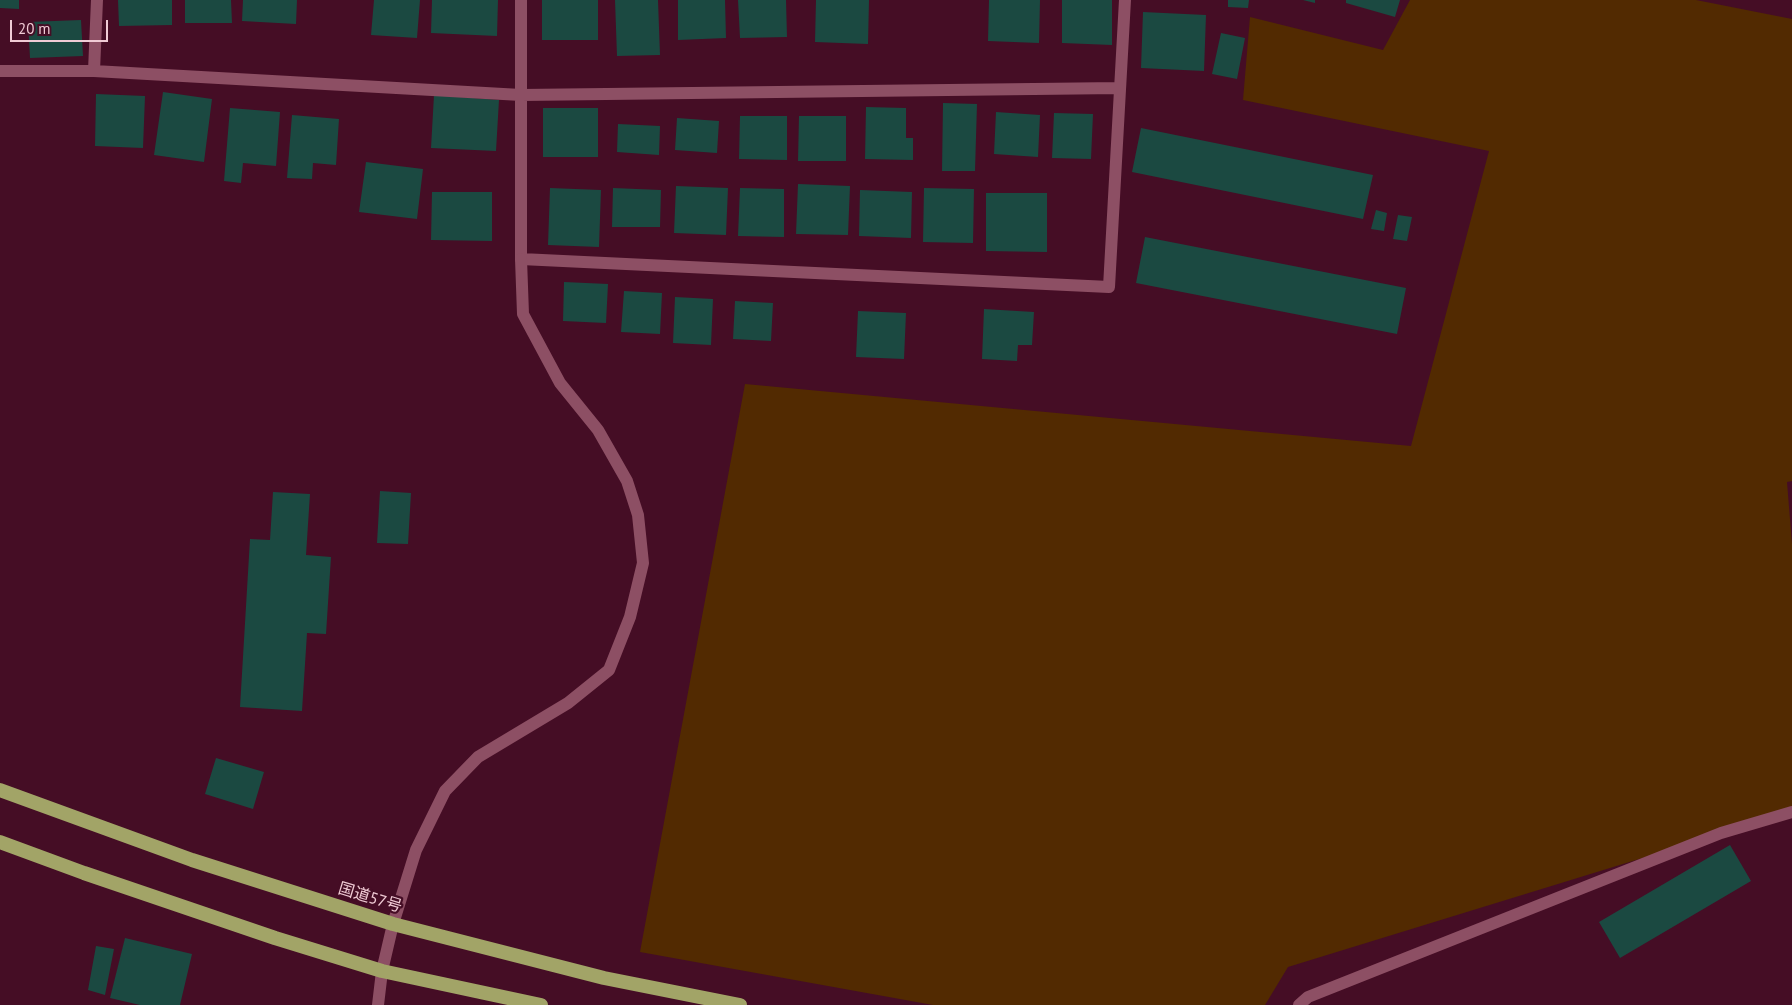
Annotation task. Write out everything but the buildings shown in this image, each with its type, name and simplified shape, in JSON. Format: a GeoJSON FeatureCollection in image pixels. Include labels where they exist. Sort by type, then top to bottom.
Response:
{"type":"FeatureCollection","features":[{"type":"Feature","properties":{"kind":"highway","name":"国道57号"},"geometry":{"type":"LineString","coordinates":[[0,790],[192,860],[393,924],[604,978],[740,1005]]}},
{"type":"Feature","properties":{"kind":"highway"},"geometry":{"type":"LineString","coordinates":[[0,842],[84,873],[275,938],[382,971],[541,1005]]}},
{"type":"Feature","properties":{"kind":"street"},"geometry":{"type":"LineString","coordinates":[[94,71],[97,0]]}},
{"type":"Feature","properties":{"kind":"street"},"geometry":{"type":"LineString","coordinates":[[378,1005],[382,971],[393,924],[416,850],[445,791],[478,757],[568,703],[609,670],[630,617],[642,563],[638,515],[627,481],[598,430],[560,383],[523,314],[520,0]]}},
{"type":"Feature","properties":{"kind":"street"},"geometry":{"type":"LineString","coordinates":[[521,259],[1109,287],[1125,0]]}},
{"type":"Feature","properties":{"kind":"street"},"geometry":{"type":"LineString","coordinates":[[0,72],[94,71],[521,95],[1119,88]]}},
{"type":"Feature","properties":{"kind":"street"},"geometry":{"type":"LineString","coordinates":[[1300,1005],[1308,997],[1721,833],[1792,812]]}},
{"type":"Feature","properties":{"kind":"shaded area"},"geometry":{"type":"Polygon","coordinates":[[[1410,0],[1696,0],[1792,19],[1792,481],[1787,482],[1792,544],[1792,812],[1288,967],[1265,1005],[933,1005],[640,952],[745,384],[1411,446],[1489,151],[1243,100],[1250,17],[1383,50],[1410,0]]]}}]}
